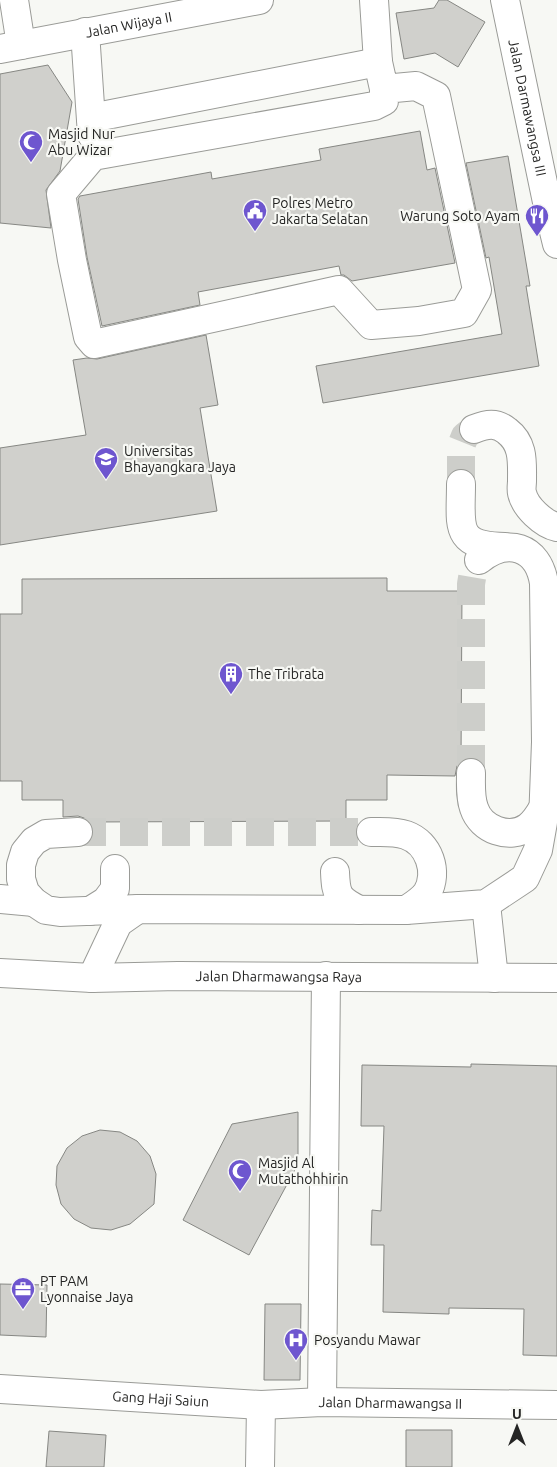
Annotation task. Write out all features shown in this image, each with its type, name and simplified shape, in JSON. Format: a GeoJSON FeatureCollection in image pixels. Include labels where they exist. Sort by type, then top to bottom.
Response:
{"type":"FeatureCollection","features":[{"type":"Feature","properties":{"kind":"street"},"geometry":{"type":"LineString","coordinates":[[10,47],[14,0]]}},
{"type":"Feature","properties":{"kind":"street","name":"Jalan Wijaya II"},"geometry":{"type":"LineString","coordinates":[[10,47],[259,0]]}},
{"type":"Feature","properties":{"kind":"street"},"geometry":{"type":"LineString","coordinates":[[374,0],[378,62],[384,89],[384,101],[374,106],[93,156],[61,194],[88,337],[94,344],[339,290],[371,326],[419,321],[464,313],[477,290],[436,96],[416,86],[384,89]]}},
{"type":"Feature","properties":{"kind":"street","name":"Jalan Darmawangsa III"},"geometry":{"type":"LineString","coordinates":[[505,0],[552,207],[557,244]]}},
{"type":"Feature","properties":{"kind":"street"},"geometry":{"type":"LineString","coordinates":[[85,32],[93,156]]}},
{"type":"Feature","properties":{"kind":"street"},"geometry":{"type":"LineString","coordinates":[[91,118],[378,62]]}},
{"type":"Feature","properties":{"kind":"street"},"geometry":{"type":"LineString","coordinates":[[474,429],[485,424],[497,424],[514,436],[520,446],[522,458],[522,493],[535,514],[550,525],[557,527]]}},
{"type":"Feature","properties":{"kind":"street"},"geometry":{"type":"LineString","coordinates":[[460,484],[461,528],[468,538],[478,544],[489,547],[513,547],[526,552],[535,559],[542,570],[544,583],[546,742],[543,822],[538,850],[525,878]]}},
{"type":"Feature","properties":{"kind":"street"},"geometry":{"type":"LineString","coordinates":[[479,560],[489,552],[505,547]]}},
{"type":"Feature","properties":{"kind":"street"},"geometry":{"type":"LineString","coordinates":[[471,773],[471,796],[474,809],[480,820],[490,828],[502,832],[515,832],[527,828],[543,808]]}},
{"type":"Feature","properties":{"kind":"street"},"geometry":{"type":"LineString","coordinates":[[78,832],[46,834],[34,841],[25,852],[21,865],[21,879],[25,892],[34,902],[46,910],[60,912],[138,909],[406,910],[486,904],[557,858]]}},
{"type":"Feature","properties":{"kind":"street"},"geometry":{"type":"LineString","coordinates":[[371,832],[392,832],[406,835],[418,841],[427,852],[432,866],[432,880],[427,892],[418,903],[406,910]]}},
{"type":"Feature","properties":{"kind":"street"},"geometry":{"type":"LineString","coordinates":[[90,911],[106,901],[115,889],[115,869]]}},
{"type":"Feature","properties":{"kind":"street"},"geometry":{"type":"LineString","coordinates":[[335,872],[336,889],[343,902],[359,910]]}},
{"type":"Feature","properties":{"kind":"street"},"geometry":{"type":"LineString","coordinates":[[0,899],[34,902]]}},
{"type":"Feature","properties":{"kind":"street"},"geometry":{"type":"LineString","coordinates":[[486,904],[494,978]]}},
{"type":"Feature","properties":{"kind":"street"},"geometry":{"type":"LineString","coordinates":[[92,978],[118,924],[138,909]]}},
{"type":"Feature","properties":{"kind":"street","name":"Jalan Dharmawangsa Raya"},"geometry":{"type":"LineString","coordinates":[[0,973],[92,978],[326,976],[557,978]]}},
{"type":"Feature","properties":{"kind":"street","name":"Jalan Dharmawangsa II"},"geometry":{"type":"LineString","coordinates":[[326,976],[322,1402],[557,1406]]}},
{"type":"Feature","properties":{"kind":"street","name":"Gang Haji Saiun"},"geometry":{"type":"LineString","coordinates":[[0,1389],[261,1405],[322,1402]]}},
{"type":"Feature","properties":{"kind":"street"},"geometry":{"type":"LineString","coordinates":[[260,1467],[261,1405]]}},
{"type":"Feature","properties":{"kind":"building"},"geometry":{"type":"Polygon","coordinates":[[[439,0],[447,0],[485,22],[458,67],[435,53],[404,59],[396,13],[434,8],[439,0]]]}},
{"type":"Feature","properties":{"kind":"building","name":"Masjid Nur Abu Wizar"},"geometry":{"type":"Polygon","coordinates":[[[48,65],[72,102],[60,171],[46,190],[51,228],[0,223],[0,74],[48,65]]]}},
{"type":"Feature","properties":{"kind":"building","name":"Polres Metro Jakarta Selatan"},"geometry":{"type":"Polygon","coordinates":[[[420,131],[427,170],[435,168],[455,263],[352,281],[341,275],[339,266],[198,292],[200,305],[102,326],[87,257],[78,199],[80,196],[211,172],[212,179],[321,160],[319,149],[420,131]]]}},
{"type":"Feature","properties":{"kind":"building"},"geometry":{"type":"Polygon","coordinates":[[[508,156],[530,286],[526,286],[539,366],[323,403],[316,366],[502,334],[489,257],[486,258],[466,163],[508,156]]]}},
{"type":"Feature","properties":{"kind":"building","name":"Universitas Bhayangkara Jaya"},"geometry":{"type":"Polygon","coordinates":[[[206,335],[218,405],[200,408],[217,511],[0,545],[0,448],[86,435],[73,360],[97,359],[206,335]]]}},
{"type":"Feature","properties":{"kind":"building","name":"The Tribrata"},"geometry":{"type":"Polygon","coordinates":[[[387,578],[387,591],[462,591],[461,761],[457,766],[455,776],[387,775],[387,800],[346,800],[346,821],[90,822],[78,816],[63,817],[63,800],[22,800],[22,781],[0,781],[0,614],[22,614],[22,579],[387,578]]]}},
{"type":"Feature","properties":{"kind":"building"},"geometry":{"type":"Polygon","coordinates":[[[471,1064],[557,1066],[557,1356],[523,1355],[524,1309],[449,1308],[449,1314],[383,1312],[384,1245],[371,1245],[372,1210],[381,1211],[384,1126],[361,1126],[362,1065],[471,1067],[471,1064]]]}},
{"type":"Feature","properties":{"kind":"building","name":"Masjid Al Mutathohhirin"},"geometry":{"type":"Polygon","coordinates":[[[298,1112],[298,1164],[249,1255],[183,1220],[232,1124],[298,1112]]]}},
{"type":"Feature","properties":{"kind":"building"},"geometry":{"type":"Polygon","coordinates":[[[100,1130],[120,1132],[137,1141],[150,1156],[156,1174],[154,1204],[130,1224],[111,1230],[91,1228],[74,1219],[61,1204],[56,1185],[57,1166],[67,1148],[82,1136],[100,1130]]]}},
{"type":"Feature","properties":{"kind":"building","name":"PT PAM Lyonnaise Jaya"},"geometry":{"type":"Polygon","coordinates":[[[0,1284],[47,1285],[46,1337],[0,1335],[0,1284]]]}},
{"type":"Feature","properties":{"kind":"building"},"geometry":{"type":"Polygon","coordinates":[[[265,1304],[301,1304],[300,1380],[264,1380],[265,1304]]]}},
{"type":"Feature","properties":{"kind":"building"},"geometry":{"type":"Polygon","coordinates":[[[406,1430],[452,1430],[452,1467],[406,1467],[406,1430]]]}},
{"type":"Feature","properties":{"kind":"building"},"geometry":{"type":"Polygon","coordinates":[[[49,1431],[106,1435],[104,1467],[46,1467],[49,1431]]]}},
{"type":"Feature","properties":{"kind":"tunnel"},"geometry":{"type":"LineString","coordinates":[[461,484],[461,446],[465,436],[474,429]]}},
{"type":"Feature","properties":{"kind":"tunnel"},"geometry":{"type":"LineString","coordinates":[[471,773],[471,584],[473,572],[479,560]]}},
{"type":"Feature","properties":{"kind":"tunnel"},"geometry":{"type":"LineString","coordinates":[[78,832],[371,832]]}},
{"type":"Feature","properties":{"kind":"place","name":"Masjid Nur Abu Wizar"},"geometry":{"type":"Point","coordinates":[31,163]}},
{"type":"Feature","properties":{"kind":"place","name":"Polres Metro Jakarta Selatan"},"geometry":{"type":"Point","coordinates":[255,232]}},
{"type":"Feature","properties":{"kind":"place","name":"Warung Soto Ayam"},"geometry":{"type":"Point","coordinates":[537,237]}},
{"type":"Feature","properties":{"kind":"place","name":"Universitas Bhayangkara Jaya"},"geometry":{"type":"Point","coordinates":[106,480]}},
{"type":"Feature","properties":{"kind":"place","name":"The Tribrata"},"geometry":{"type":"Point","coordinates":[231,695]}},
{"type":"Feature","properties":{"kind":"place","name":"Masjid Al Mutathohhirin"},"geometry":{"type":"Point","coordinates":[240,1192]}},
{"type":"Feature","properties":{"kind":"place","name":"PT PAM Lyonnaise Jaya"},"geometry":{"type":"Point","coordinates":[23,1310]}},
{"type":"Feature","properties":{"kind":"place","name":"Posyandu Mawar"},"geometry":{"type":"Point","coordinates":[296,1361]}}]}
